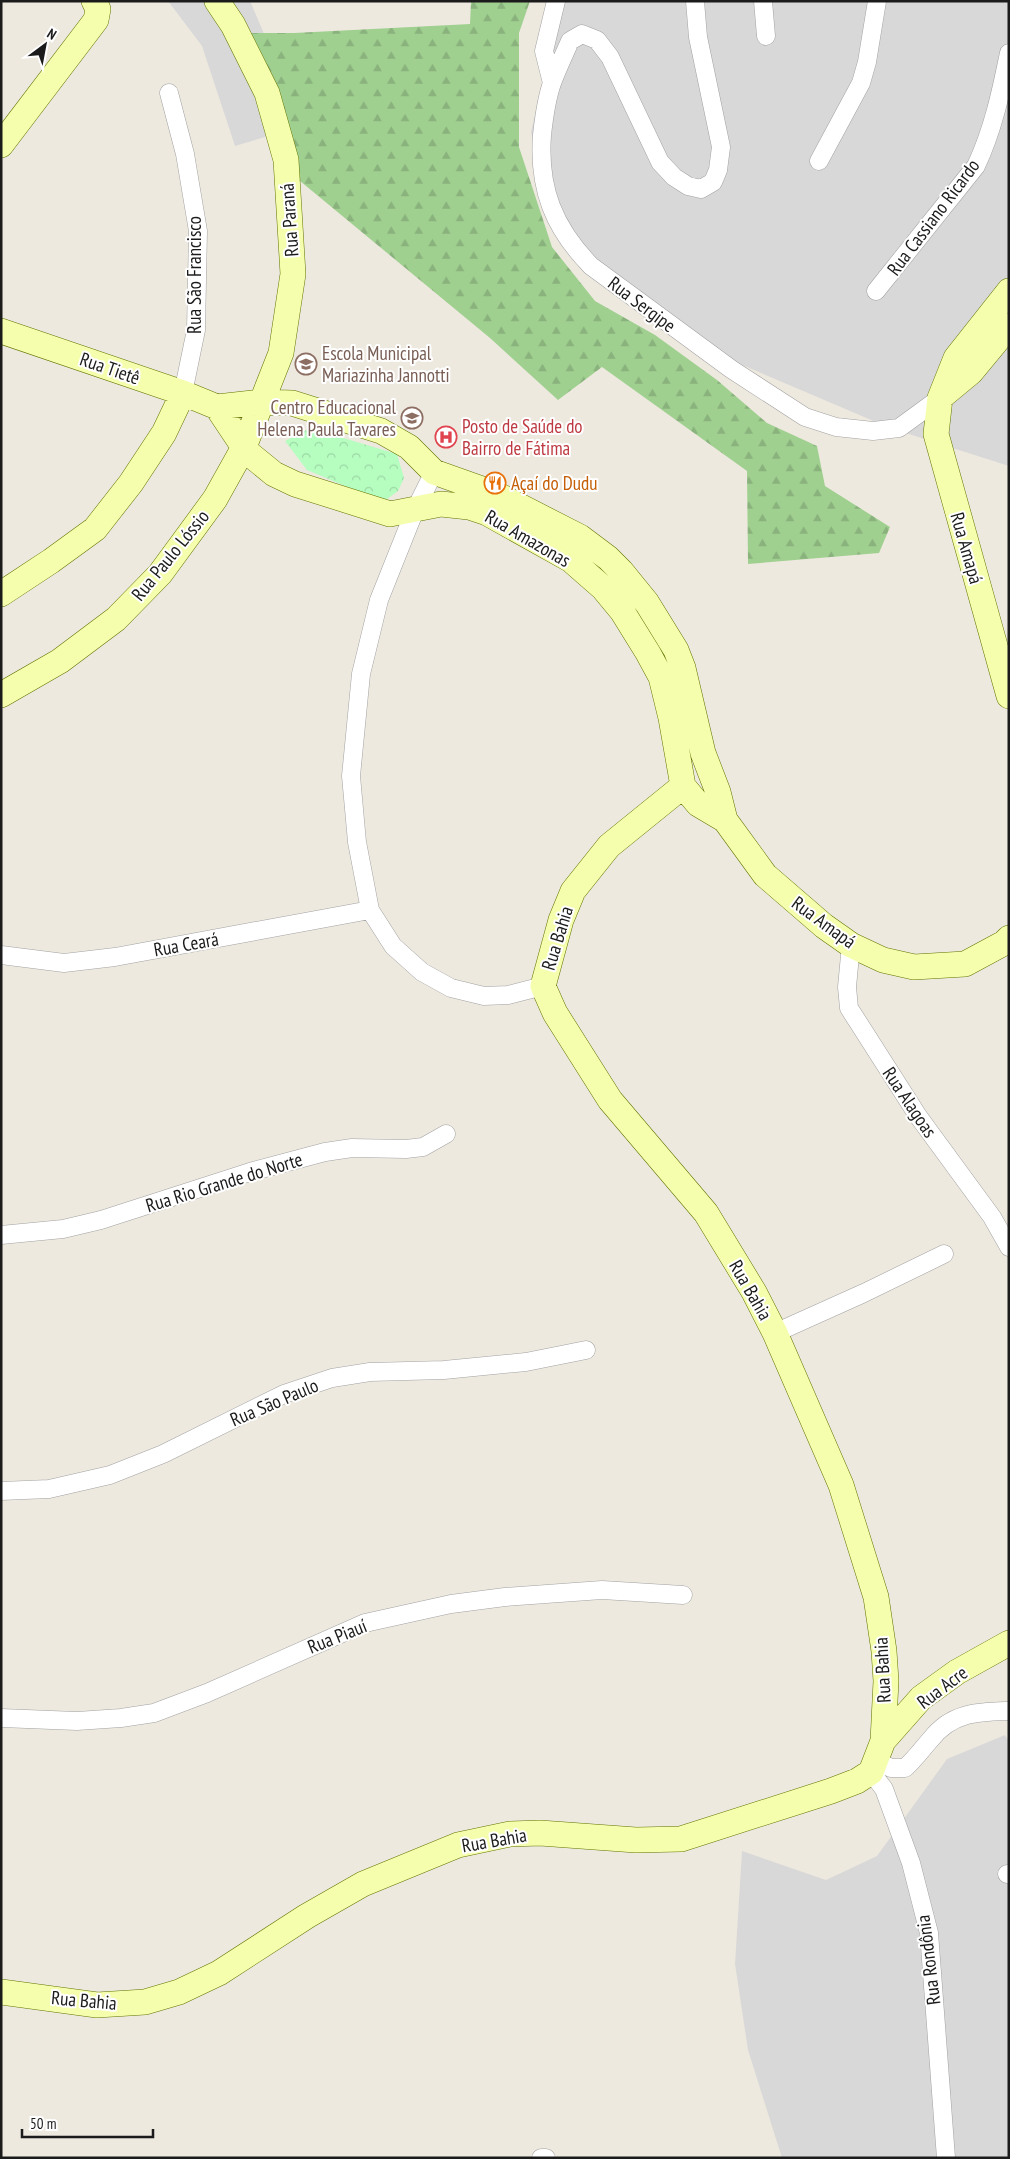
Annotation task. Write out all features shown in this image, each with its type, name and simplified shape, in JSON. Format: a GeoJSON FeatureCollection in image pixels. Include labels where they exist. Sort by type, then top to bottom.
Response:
{"type":"FeatureCollection","features":[{"type":"Feature","properties":{"kind":"street","name":"Rua Paraná"},"geometry":{"type":"LineString","coordinates":[[217,1],[267,93],[286,160],[293,274],[281,353],[244,447]]}},
{"type":"Feature","properties":{"kind":"street","name":"Rua Sergipe"},"geometry":{"type":"LineString","coordinates":[[556,1],[544,51],[552,83],[544,111],[541,156],[544,183],[558,224],[574,248],[591,266],[723,363],[805,417],[836,427],[873,431],[899,428],[940,398]]}},
{"type":"Feature","properties":{"kind":"street"},"geometry":{"type":"LineString","coordinates":[[552,83],[570,41],[582,34],[597,40],[610,57],[660,162],[674,177],[688,186],[701,189],[713,182],[718,170],[721,147],[698,37],[695,1]]}},
{"type":"Feature","properties":{"kind":"street"},"geometry":{"type":"LineString","coordinates":[[763,1],[766,36]]}},
{"type":"Feature","properties":{"kind":"street"},"geometry":{"type":"LineString","coordinates":[[819,161],[861,83],[869,54],[877,1]]}},
{"type":"Feature","properties":{"kind":"street"},"geometry":{"type":"LineString","coordinates":[[1,145],[95,10]]}},
{"type":"Feature","properties":{"kind":"street","name":"Rua Cassiano Ricardo"},"geometry":{"type":"LineString","coordinates":[[876,291],[976,166],[984,148],[1000,98],[1009,53]]}},
{"type":"Feature","properties":{"kind":"street","name":"Rua São Francisco"},"geometry":{"type":"LineString","coordinates":[[1,594],[95,529],[131,483],[164,433],[184,393],[196,330],[198,231],[186,154],[169,93]]}},
{"type":"Feature","properties":{"kind":"street","name":"Rua Amapá"},"geometry":{"type":"LineString","coordinates":[[1009,292],[956,358],[940,398],[936,434],[1009,696]]}},
{"type":"Feature","properties":{"kind":"street"},"geometry":{"type":"LineString","coordinates":[[940,398],[971,372],[1009,326]]}},
{"type":"Feature","properties":{"kind":"street","name":"Rua Tietê"},"geometry":{"type":"LineString","coordinates":[[1,331],[184,393],[217,407],[262,402]]}},
{"type":"Feature","properties":{"kind":"street","name":"Rua Amazonas"},"geometry":{"type":"LineString","coordinates":[[262,402],[292,403],[381,431],[396,438],[409,447],[434,472],[492,504],[571,560],[603,588],[672,673],[703,753]]}},
{"type":"Feature","properties":{"kind":"street"},"geometry":{"type":"LineString","coordinates":[[217,407],[244,447]]}},
{"type":"Feature","properties":{"kind":"street","name":"Rua Amazonas"},"geometry":{"type":"LineString","coordinates":[[244,447],[246,452],[259,464],[295,484],[390,514],[441,504],[469,507],[492,504],[580,537],[608,558],[621,571],[647,603],[676,650],[672,673],[671,718],[677,759]]}},
{"type":"Feature","properties":{"kind":"street","name":"Rua Paulo Lóssio"},"geometry":{"type":"LineString","coordinates":[[1,695],[60,661],[116,619],[135,600],[160,574],[215,499],[244,447]]}},
{"type":"Feature","properties":{"kind":"street"},"geometry":{"type":"LineString","coordinates":[[434,472],[415,510],[379,600],[361,674],[351,776],[358,842],[370,910],[394,946],[422,972],[452,988],[484,996],[508,995],[543,986]]}},
{"type":"Feature","properties":{"kind":"street"},"geometry":{"type":"LineString","coordinates":[[603,588],[621,571]]}},
{"type":"Feature","properties":{"kind":"street"},"geometry":{"type":"LineString","coordinates":[[682,786],[677,759],[703,753]]}},
{"type":"Feature","properties":{"kind":"street","name":"Rua Amapá"},"geometry":{"type":"LineString","coordinates":[[703,753],[718,792],[725,820],[765,875],[802,908],[851,945],[883,960],[914,967],[965,964],[1004,944],[1009,938]]}},
{"type":"Feature","properties":{"kind":"street","name":"Rua Amapá"},"geometry":{"type":"LineString","coordinates":[[682,786],[698,804],[725,820]]}},
{"type":"Feature","properties":{"kind":"street","name":"Rua Bahia"},"geometry":{"type":"LineString","coordinates":[[1,1992],[97,2005],[144,2002],[179,1992],[219,1973],[307,1916],[363,1884],[458,1845],[510,1834],[530,1833],[636,1840],[681,1838],[831,1791],[857,1781],[877,1758],[886,1681],[884,1651],[876,1598],[840,1485],[775,1333],[754,1292],[706,1213],[610,1100],[554,1013],[543,986],[561,920],[573,890],[609,846],[682,786]]}},
{"type":"Feature","properties":{"kind":"street","name":"Rua Ceará"},"geometry":{"type":"LineString","coordinates":[[1,955],[64,963],[115,957],[370,910]]}},
{"type":"Feature","properties":{"kind":"street","name":"Rua Alagoas"},"geometry":{"type":"LineString","coordinates":[[851,945],[847,987],[850,1008],[918,1116],[992,1217],[1009,1247]]}},
{"type":"Feature","properties":{"kind":"street","name":"Rua Rio Grande do Norte"},"geometry":{"type":"LineString","coordinates":[[1,1235],[63,1229],[101,1220],[250,1172],[325,1152],[352,1148],[406,1149],[424,1147],[446,1134]]}},
{"type":"Feature","properties":{"kind":"street"},"geometry":{"type":"LineString","coordinates":[[775,1333],[944,1254]]}},
{"type":"Feature","properties":{"kind":"street","name":"Rua São Paulo"},"geometry":{"type":"LineString","coordinates":[[1,1491],[49,1489],[110,1475],[163,1454],[284,1394],[332,1378],[370,1372],[444,1370],[526,1362],[586,1350]]}},
{"type":"Feature","properties":{"kind":"street","name":"Rua Piauí"},"geometry":{"type":"LineString","coordinates":[[1,1718],[77,1721],[121,1718],[154,1713],[207,1693],[365,1624],[451,1604],[505,1597],[602,1590],[683,1595]]}},
{"type":"Feature","properties":{"kind":"street","name":"Rua Acre"},"geometry":{"type":"LineString","coordinates":[[877,1758],[921,1698],[957,1672],[1009,1643]]}},
{"type":"Feature","properties":{"kind":"street"},"geometry":{"type":"LineString","coordinates":[[877,1758],[891,1768],[905,1768],[917,1757],[932,1737],[949,1722],[966,1714],[1009,1711]]}},
{"type":"Feature","properties":{"kind":"street","name":"Rua Rondônia"},"geometry":{"type":"LineString","coordinates":[[877,1758],[884,1790],[910,1862],[928,1933],[946,2158]]}},
{"type":"Feature","properties":{"kind":"street"},"geometry":{"type":"LineString","coordinates":[[541,2158],[546,2158]]}},
{"type":"Feature","properties":{"kind":"shaded area"},"geometry":{"type":"Polygon","coordinates":[[[168,1],[250,1],[271,50],[285,131],[235,146],[202,46],[168,1]]]}},
{"type":"Feature","properties":{"kind":"shaded area"},"geometry":{"type":"Polygon","coordinates":[[[561,1],[1009,1],[1009,466],[890,428],[679,338],[560,242],[531,132],[561,1]]]}},
{"type":"Feature","properties":{"kind":"shaded area"},"geometry":{"type":"Polygon","coordinates":[[[1005,1735],[1009,1742],[1009,2158],[782,2158],[748,2050],[735,1964],[742,1851],[826,1880],[877,1856],[947,1759],[1005,1735]]]}},
{"type":"Feature","properties":{"kind":"green space"},"geometry":{"type":"Polygon","coordinates":[[[471,1],[530,1],[519,33],[519,147],[552,247],[595,301],[655,335],[717,380],[767,423],[817,446],[825,486],[890,527],[879,553],[748,564],[747,471],[602,367],[558,400],[490,338],[294,176],[242,33],[294,33],[470,24],[471,1]]]}},
{"type":"Feature","properties":{"kind":"green space"},"geometry":{"type":"Polygon","coordinates":[[[310,428],[397,454],[404,478],[398,491],[383,502],[307,470],[285,441],[310,428]]]}},
{"type":"Feature","properties":{"kind":"place","name":"Escola Municipal Mariazinha Jannotti"},"geometry":{"type":"Point","coordinates":[306,364]}},
{"type":"Feature","properties":{"kind":"place","name":"Centro Educacional Helena Paula Tavares"},"geometry":{"type":"Point","coordinates":[412,418]}},
{"type":"Feature","properties":{"kind":"place","name":"Posto de Saúde do Bairro de Fátima"},"geometry":{"type":"Point","coordinates":[446,437]}},
{"type":"Feature","properties":{"kind":"place","name":"Açaí do Dudu"},"geometry":{"type":"Point","coordinates":[495,483]}}]}
